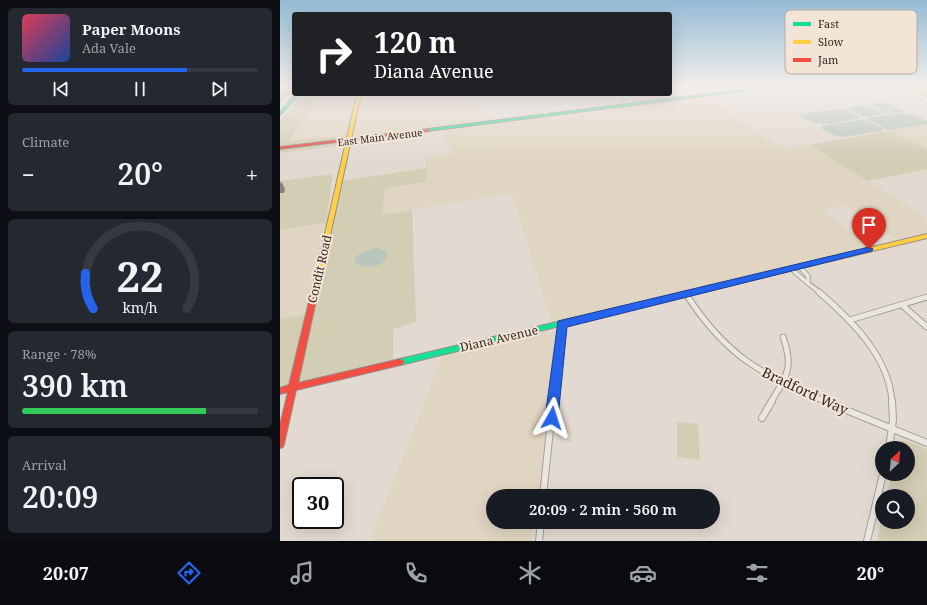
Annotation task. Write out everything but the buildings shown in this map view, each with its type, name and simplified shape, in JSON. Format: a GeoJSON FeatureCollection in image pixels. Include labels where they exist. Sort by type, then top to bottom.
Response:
{"type":"FeatureCollection","features":[{"type":"Feature","properties":{"kind":"main road","name":"Condit Road"},"geometry":{"type":"LineString","coordinates":[[280,444],[356,110]]}},
{"type":"Feature","properties":{"kind":"main road","name":"East Main Avenue"},"geometry":{"type":"LineString","coordinates":[[280,148],[349,141],[594,110]]}},
{"type":"Feature","properties":{"kind":"main road","name":"Diana Avenue"},"geometry":{"type":"LineString","coordinates":[[280,391],[927,236]]}},
{"type":"Feature","properties":{"kind":"street"},"geometry":{"type":"LineString","coordinates":[[543,110],[547,116]]}},
{"type":"Feature","properties":{"kind":"street"},"geometry":{"type":"LineString","coordinates":[[798,266],[808,276],[808,282]]}},
{"type":"Feature","properties":{"kind":"street"},"geometry":{"type":"LineString","coordinates":[[791,268],[800,278],[808,282],[850,320],[868,341],[880,362],[889,385],[894,407],[890,441]]}},
{"type":"Feature","properties":{"kind":"street","name":"Bradford Way"},"geometry":{"type":"LineString","coordinates":[[686,294],[722,342],[741,358],[783,384],[927,443]]}},
{"type":"Feature","properties":{"kind":"street"},"geometry":{"type":"LineString","coordinates":[[850,320],[927,297]]}},
{"type":"Feature","properties":{"kind":"street"},"geometry":{"type":"LineString","coordinates":[[902,305],[927,327]]}},
{"type":"Feature","properties":{"kind":"street"},"geometry":{"type":"LineString","coordinates":[[544,489],[562,324]]}},
{"type":"Feature","properties":{"kind":"street"},"geometry":{"type":"LineString","coordinates":[[762,418],[788,373],[790,363],[783,337]]}},
{"type":"Feature","properties":{"kind":"street"},"geometry":{"type":"LineString","coordinates":[[867,541],[881,481]]}},
{"type":"Feature","properties":{"kind":"street"},"geometry":{"type":"LineString","coordinates":[[539,541],[540,529]]}},
{"type":"Feature","properties":{"kind":"shaded area"},"geometry":{"type":"Polygon","coordinates":[[[289,110],[311,110],[289,141],[346,136],[345,139],[280,146],[280,120],[289,110]]]}},
{"type":"Feature","properties":{"kind":"shaded area"},"geometry":{"type":"Polygon","coordinates":[[[312,110],[353,110],[346,136],[291,141],[312,110]]]}},
{"type":"Feature","properties":{"kind":"shaded area"},"geometry":{"type":"Polygon","coordinates":[[[360,110],[481,110],[486,122],[354,138],[360,110]]]}},
{"type":"Feature","properties":{"kind":"shaded area"},"geometry":{"type":"Polygon","coordinates":[[[604,110],[724,110],[781,149],[810,145],[927,218],[927,233],[899,240],[895,237],[892,238],[846,205],[822,210],[870,246],[552,324],[512,193],[382,215],[385,188],[426,182],[426,158],[454,154],[439,130],[604,110]]]}},
{"type":"Feature","properties":{"kind":"shaded area"},"geometry":{"type":"Polygon","coordinates":[[[830,110],[846,110],[858,116],[858,119],[822,124],[809,121],[801,117],[801,114],[830,110]]]}},
{"type":"Feature","properties":{"kind":"shaded area"},"geometry":{"type":"Polygon","coordinates":[[[849,110],[877,110],[885,114],[865,117],[849,110]]]}},
{"type":"Feature","properties":{"kind":"shaded area"},"geometry":{"type":"Polygon","coordinates":[[[881,110],[888,110],[894,113],[889,114],[881,110]]]}},
{"type":"Feature","properties":{"kind":"shaded area"},"geometry":{"type":"Polygon","coordinates":[[[889,110],[901,110],[905,112],[896,113],[889,110]]]}},
{"type":"Feature","properties":{"kind":"shaded area"},"geometry":{"type":"Polygon","coordinates":[[[903,113],[910,114],[927,121],[927,124],[892,130],[886,129],[868,120],[868,118],[903,113]]]}},
{"type":"Feature","properties":{"kind":"shaded area"},"geometry":{"type":"Polygon","coordinates":[[[860,120],[867,121],[882,128],[882,131],[842,137],[833,135],[822,129],[822,126],[860,120]]]}},
{"type":"Feature","properties":{"kind":"shaded area"},"geometry":{"type":"Polygon","coordinates":[[[927,125],[927,150],[889,131],[927,125]]]}},
{"type":"Feature","properties":{"kind":"shaded area"},"geometry":{"type":"Polygon","coordinates":[[[889,131],[927,150],[927,169],[868,181],[810,145],[889,131]]]}},
{"type":"Feature","properties":{"kind":"shaded area"},"geometry":{"type":"Polygon","coordinates":[[[345,143],[344,145],[280,153],[280,150],[345,143]]]}},
{"type":"Feature","properties":{"kind":"shaded area"},"geometry":{"type":"Polygon","coordinates":[[[427,168],[426,182],[385,188],[382,215],[412,210],[416,322],[393,329],[393,362],[280,388],[280,319],[311,313],[341,181],[427,168]]]}},
{"type":"Feature","properties":{"kind":"shaded area"},"geometry":{"type":"Polygon","coordinates":[[[333,174],[326,223],[280,230],[280,181],[333,174]]]}},
{"type":"Feature","properties":{"kind":"shaded area"},"geometry":{"type":"Polygon","coordinates":[[[332,222],[311,313],[280,319],[280,230],[332,222]]]}},
{"type":"Feature","properties":{"kind":"shaded area"},"geometry":{"type":"Polygon","coordinates":[[[377,248],[388,252],[384,262],[371,267],[358,265],[355,263],[355,259],[360,253],[377,248]]]}},
{"type":"Feature","properties":{"kind":"shaded area"},"geometry":{"type":"Polygon","coordinates":[[[550,330],[557,332],[539,489],[486,489],[486,529],[533,529],[532,541],[370,541],[443,355],[550,330]]]}},
{"type":"Feature","properties":{"kind":"shaded area"},"geometry":{"type":"Polygon","coordinates":[[[677,422],[698,424],[700,460],[677,457],[677,422]]]}},
{"type":"Feature","properties":{"kind":"shaded area"},"geometry":{"type":"Polygon","coordinates":[[[915,444],[927,449],[927,541],[877,541],[879,529],[915,529],[915,489],[888,489],[889,481],[915,481],[915,444]]]}},
{"type":"Feature","properties":{"kind":"traffic: fast"},"geometry":{"type":"LineString","coordinates":[[280,114],[283,110]]}},
{"type":"Feature","properties":{"kind":"traffic: fast"},"geometry":{"type":"LineString","coordinates":[[428,130],[587,110]]}},
{"type":"Feature","properties":{"kind":"traffic: fast"},"geometry":{"type":"LineString","coordinates":[[400,362],[706,289]]}},
{"type":"Feature","properties":{"kind":"traffic: slow"},"geometry":{"type":"LineString","coordinates":[[318,277],[355,110]]}},
{"type":"Feature","properties":{"kind":"traffic: slow"},"geometry":{"type":"LineString","coordinates":[[706,289],[927,236]]}},
{"type":"Feature","properties":{"kind":"traffic: jam"},"geometry":{"type":"LineString","coordinates":[[280,148],[428,130]]}},
{"type":"Feature","properties":{"kind":"traffic: jam"},"geometry":{"type":"LineString","coordinates":[[280,444],[318,277]]}},
{"type":"Feature","properties":{"kind":"traffic: jam"},"geometry":{"type":"LineString","coordinates":[[280,391],[400,362]]}},
{"type":"Feature","properties":{"kind":"route"},"geometry":{"type":"LineString","coordinates":[[552,418],[562,324],[869,249]]}}]}
